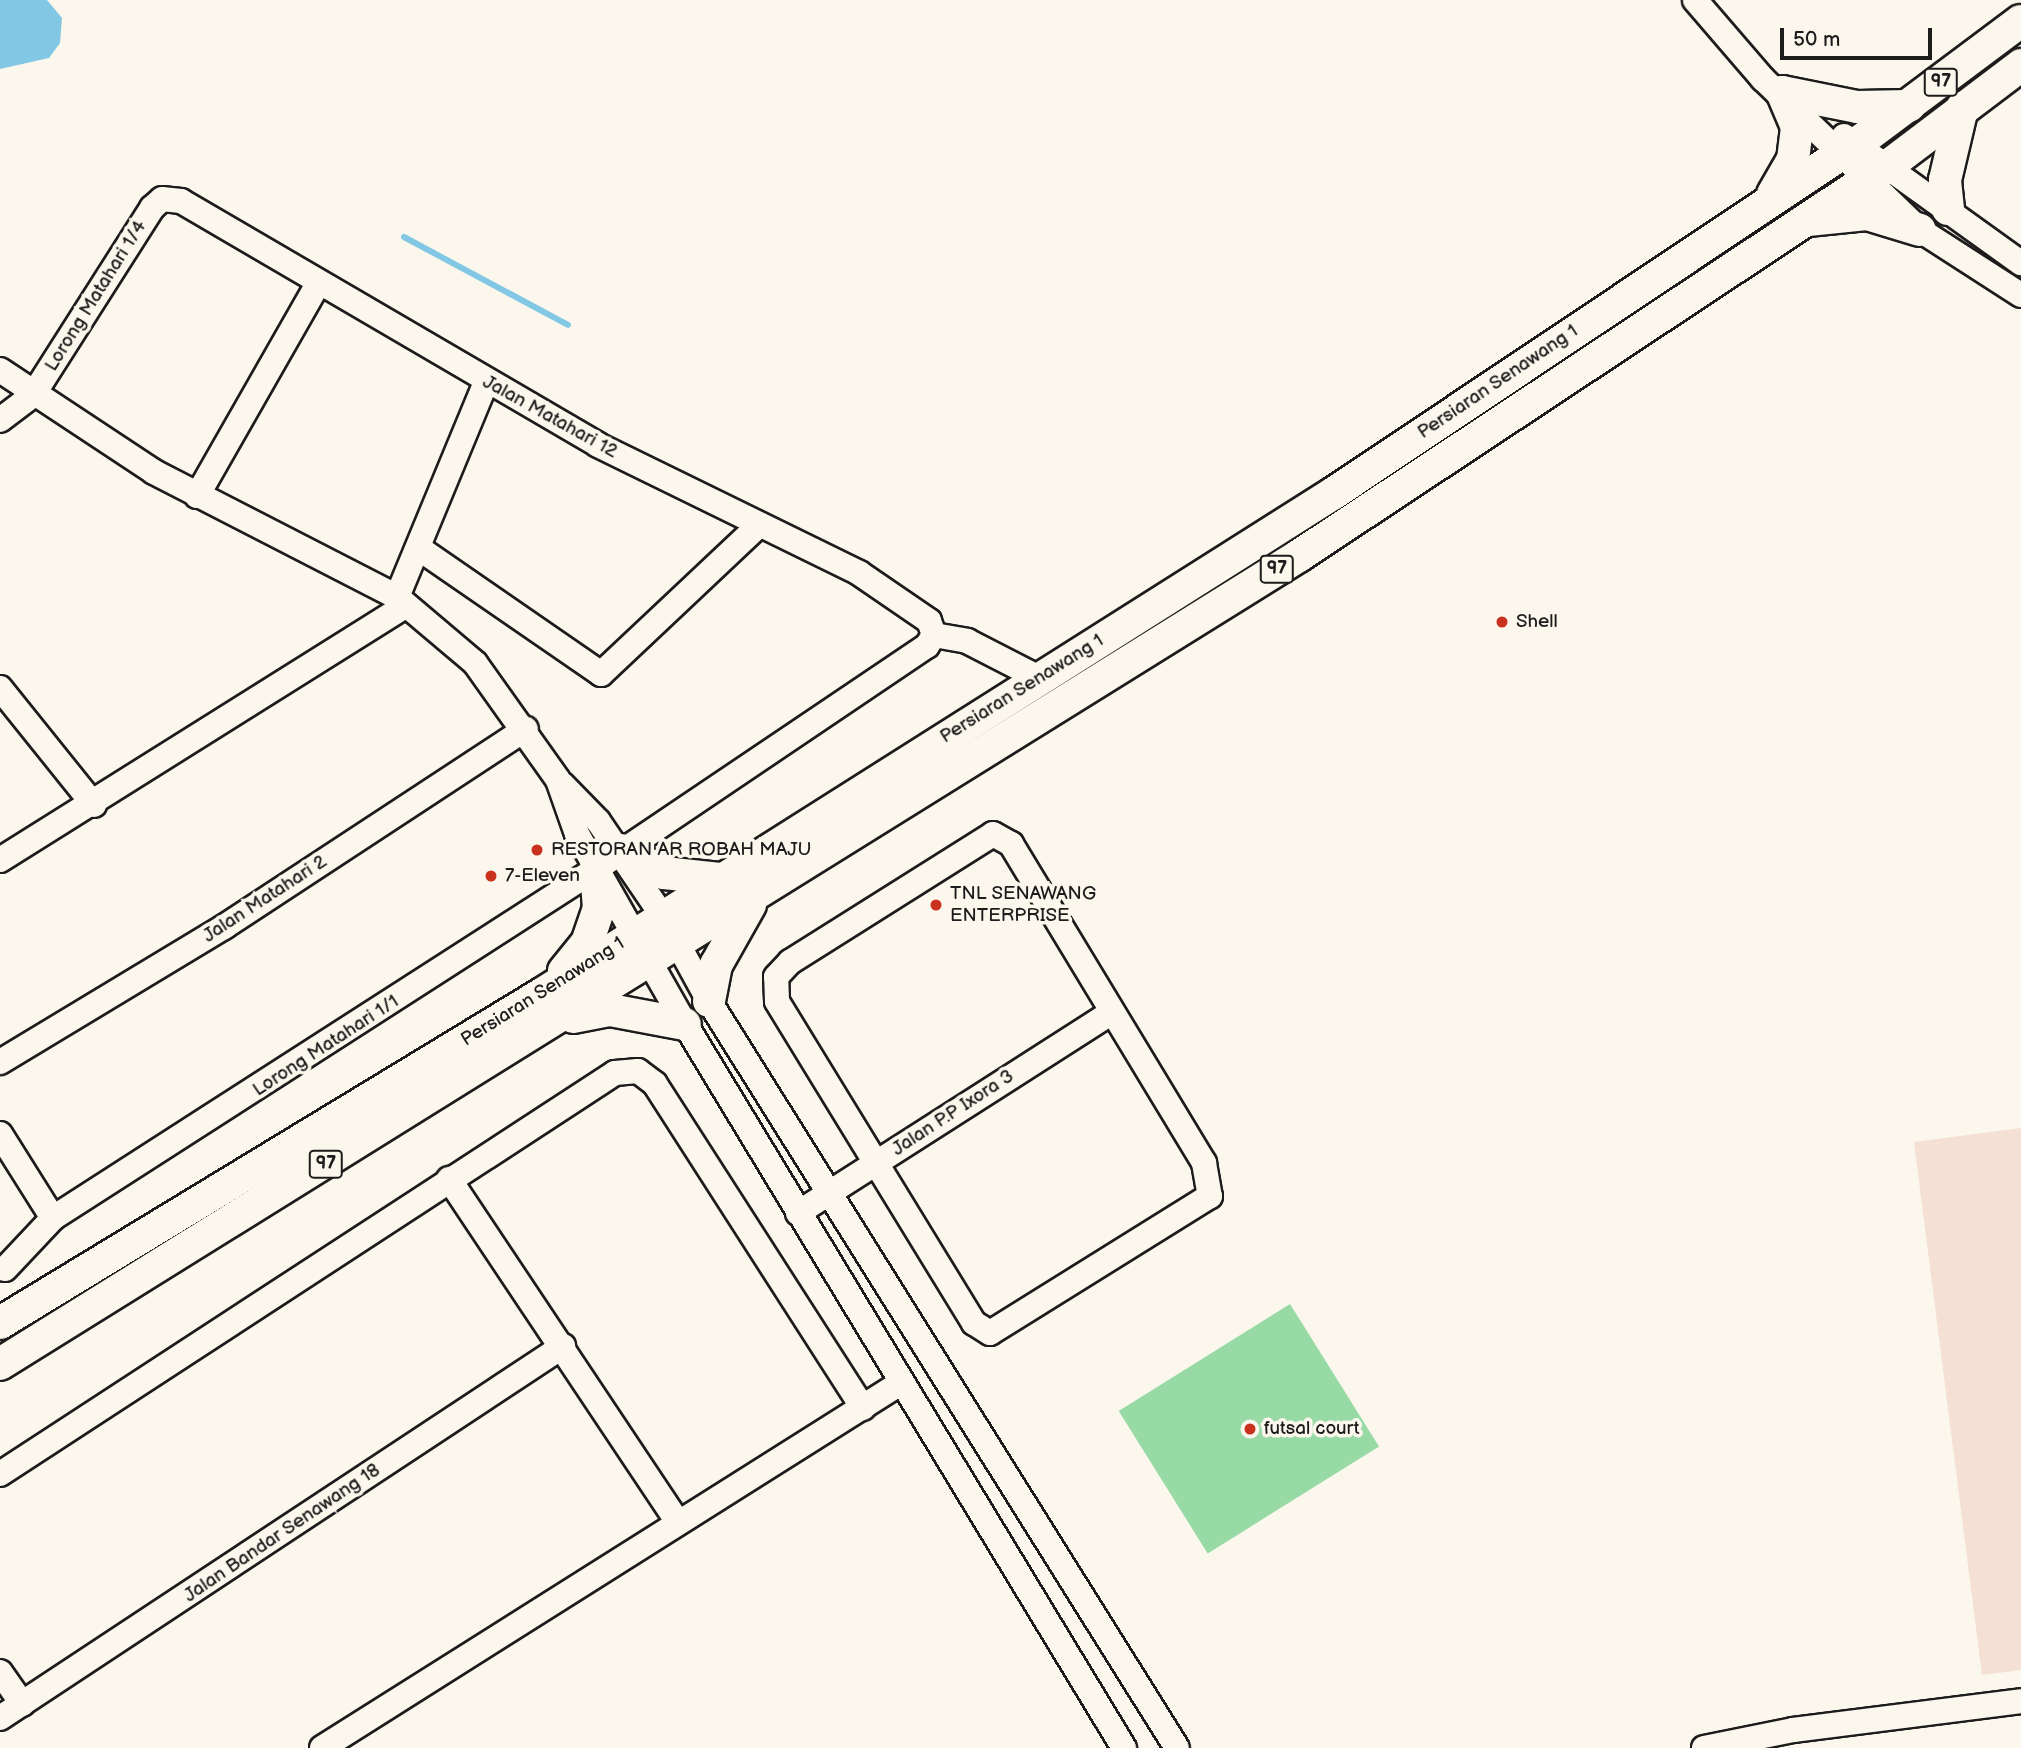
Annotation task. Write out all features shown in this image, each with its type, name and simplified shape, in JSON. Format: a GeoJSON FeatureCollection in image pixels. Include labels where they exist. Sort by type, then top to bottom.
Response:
{"type":"FeatureCollection","features":[{"type":"Feature","properties":{"kind":"main road","name":"Persiaran Senawang 1"},"geometry":{"type":"LineString","coordinates":[[0,1323],[635,934],[1334,492],[1771,197],[1850,148],[2021,21]]}},
{"type":"Feature","properties":{"kind":"main road","name":"Persiaran Senawang 1"},"geometry":{"type":"LineString","coordinates":[[0,1364],[680,945],[1300,555],[1877,172],[2021,65]]}},
{"type":"Feature","properties":{"kind":"main road"},"geometry":{"type":"LineString","coordinates":[[1782,92],[1857,107],[1909,106]]}},
{"type":"Feature","properties":{"kind":"main road"},"geometry":{"type":"LineString","coordinates":[[1771,197],[1793,160],[1797,127],[1782,92]]}},
{"type":"Feature","properties":{"kind":"main road"},"geometry":{"type":"LineString","coordinates":[[1948,209],[1947,166],[1962,108]]}},
{"type":"Feature","properties":{"kind":"main road"},"geometry":{"type":"LineString","coordinates":[[1803,220],[1867,214],[1920,230]]}},
{"type":"Feature","properties":{"kind":"main road"},"geometry":{"type":"LineString","coordinates":[[552,985],[587,943],[600,909],[608,860],[664,873],[720,879]]}},
{"type":"Feature","properties":{"kind":"main road"},"geometry":{"type":"LineString","coordinates":[[709,1000],[727,940],[754,898]]}},
{"type":"Feature","properties":{"kind":"main road"},"geometry":{"type":"LineString","coordinates":[[561,1019],[610,1010],[685,1024]]}},
{"type":"Feature","properties":{"kind":"street"},"geometry":{"type":"LineString","coordinates":[[1695,0],[1814,123],[1850,148],[1877,172],[1920,230],[2021,295]]}},
{"type":"Feature","properties":{"kind":"street"},"geometry":{"type":"LineString","coordinates":[[1877,172],[1948,209],[2021,263]]}},
{"type":"Feature","properties":{"kind":"street","name":"Jalan Matahari 12"},"geometry":{"type":"LineString","coordinates":[[162,199],[181,201],[486,382],[758,526],[859,573],[929,621],[934,635]]}},
{"type":"Feature","properties":{"kind":"street","name":"Lorong Matahari 1/4"},"geometry":{"type":"LineString","coordinates":[[0,420],[33,395],[162,199]]}},
{"type":"Feature","properties":{"kind":"street"},"geometry":{"type":"LineString","coordinates":[[197,496],[319,282]]}},
{"type":"Feature","properties":{"kind":"street"},"geometry":{"type":"LineString","coordinates":[[0,370],[33,395],[197,496],[402,601],[459,647],[526,729],[608,860],[635,934],[685,1024],[899,1384],[1124,1748]]}},
{"type":"Feature","properties":{"kind":"street"},"geometry":{"type":"LineString","coordinates":[[0,860],[94,805],[402,601],[486,382]]}},
{"type":"Feature","properties":{"kind":"street"},"geometry":{"type":"LineString","coordinates":[[420,549],[601,674],[758,526]]}},
{"type":"Feature","properties":{"kind":"street"},"geometry":{"type":"LineString","coordinates":[[934,635],[967,640],[1039,678]]}},
{"type":"Feature","properties":{"kind":"street","name":"Lorong Matahari 1/1"},"geometry":{"type":"LineString","coordinates":[[5,1269],[53,1218],[608,860],[927,646],[934,635]]}},
{"type":"Feature","properties":{"kind":"street"},"geometry":{"type":"LineString","coordinates":[[0,688],[94,805]]}},
{"type":"Feature","properties":{"kind":"street","name":"Jalan Matahari 2"},"geometry":{"type":"LineString","coordinates":[[0,1062],[223,927],[526,729]]}},
{"type":"Feature","properties":{"kind":"street"},"geometry":{"type":"LineString","coordinates":[[993,834],[1011,844],[1109,1014],[1204,1163],[1210,1196],[1198,1208],[990,1333],[974,1323],[879,1161],[777,1001],[776,977],[790,962],[979,840],[993,834]]}},
{"type":"Feature","properties":{"kind":"street"},"geometry":{"type":"LineString","coordinates":[[608,860],[662,915],[709,1000],[1177,1748]]}},
{"type":"Feature","properties":{"kind":"street","name":"Jalan P.P Ixora 3"},"geometry":{"type":"LineString","coordinates":[[798,1213],[1109,1014]]}},
{"type":"Feature","properties":{"kind":"street"},"geometry":{"type":"LineString","coordinates":[[0,1474],[615,1073],[638,1070],[655,1084],[863,1409]]}},
{"type":"Feature","properties":{"kind":"street"},"geometry":{"type":"LineString","coordinates":[[0,1134],[53,1218]]}},
{"type":"Feature","properties":{"kind":"street"},"geometry":{"type":"LineString","coordinates":[[449,1179],[563,1346],[677,1521]]}},
{"type":"Feature","properties":{"kind":"street","name":"Jalan Bandar Senawang 18"},"geometry":{"type":"LineString","coordinates":[[0,1718],[563,1346]]}},
{"type":"Feature","properties":{"kind":"street"},"geometry":{"type":"LineString","coordinates":[[321,1748],[677,1521],[863,1409],[899,1384]]}},
{"type":"Feature","properties":{"kind":"street"},"geometry":{"type":"LineString","coordinates":[[0,1672],[22,1704]]}},
{"type":"Feature","properties":{"kind":"street"},"geometry":{"type":"LineString","coordinates":[[1704,1748],[1793,1730],[2021,1701]]}},
{"type":"Feature","properties":{"kind":"shaded area"},"geometry":{"type":"Polygon","coordinates":[[[2021,1128],[2021,1670],[1982,1675],[1914,1142],[2021,1128]]]}},
{"type":"Feature","properties":{"kind":"green space","name":"futsal court"},"geometry":{"type":"Polygon","coordinates":[[[1290,1304],[1379,1446],[1208,1554],[1119,1411],[1290,1304]]]}},
{"type":"Feature","properties":{"kind":"water"},"geometry":{"type":"Polygon","coordinates":[[[0,0],[47,0],[62,18],[60,43],[49,58],[0,69],[0,0]]]}},
{"type":"Feature","properties":{"kind":"waterway"},"geometry":{"type":"LineString","coordinates":[[404,237],[568,325]]}},
{"type":"Feature","properties":{"kind":"place","name":"Shell"},"geometry":{"type":"Point","coordinates":[1502,622]}},
{"type":"Feature","properties":{"kind":"place","name":"RESTORAN AR ROBAH MAJU"},"geometry":{"type":"Point","coordinates":[537,850]}},
{"type":"Feature","properties":{"kind":"place","name":"7-Eleven"},"geometry":{"type":"Point","coordinates":[491,876]}},
{"type":"Feature","properties":{"kind":"place","name":"TNL SENAWANG ENTERPRISE"},"geometry":{"type":"Point","coordinates":[936,905]}},
{"type":"Feature","properties":{"kind":"place","name":"futsal court"},"geometry":{"type":"Point","coordinates":[1250,1429]}}]}
